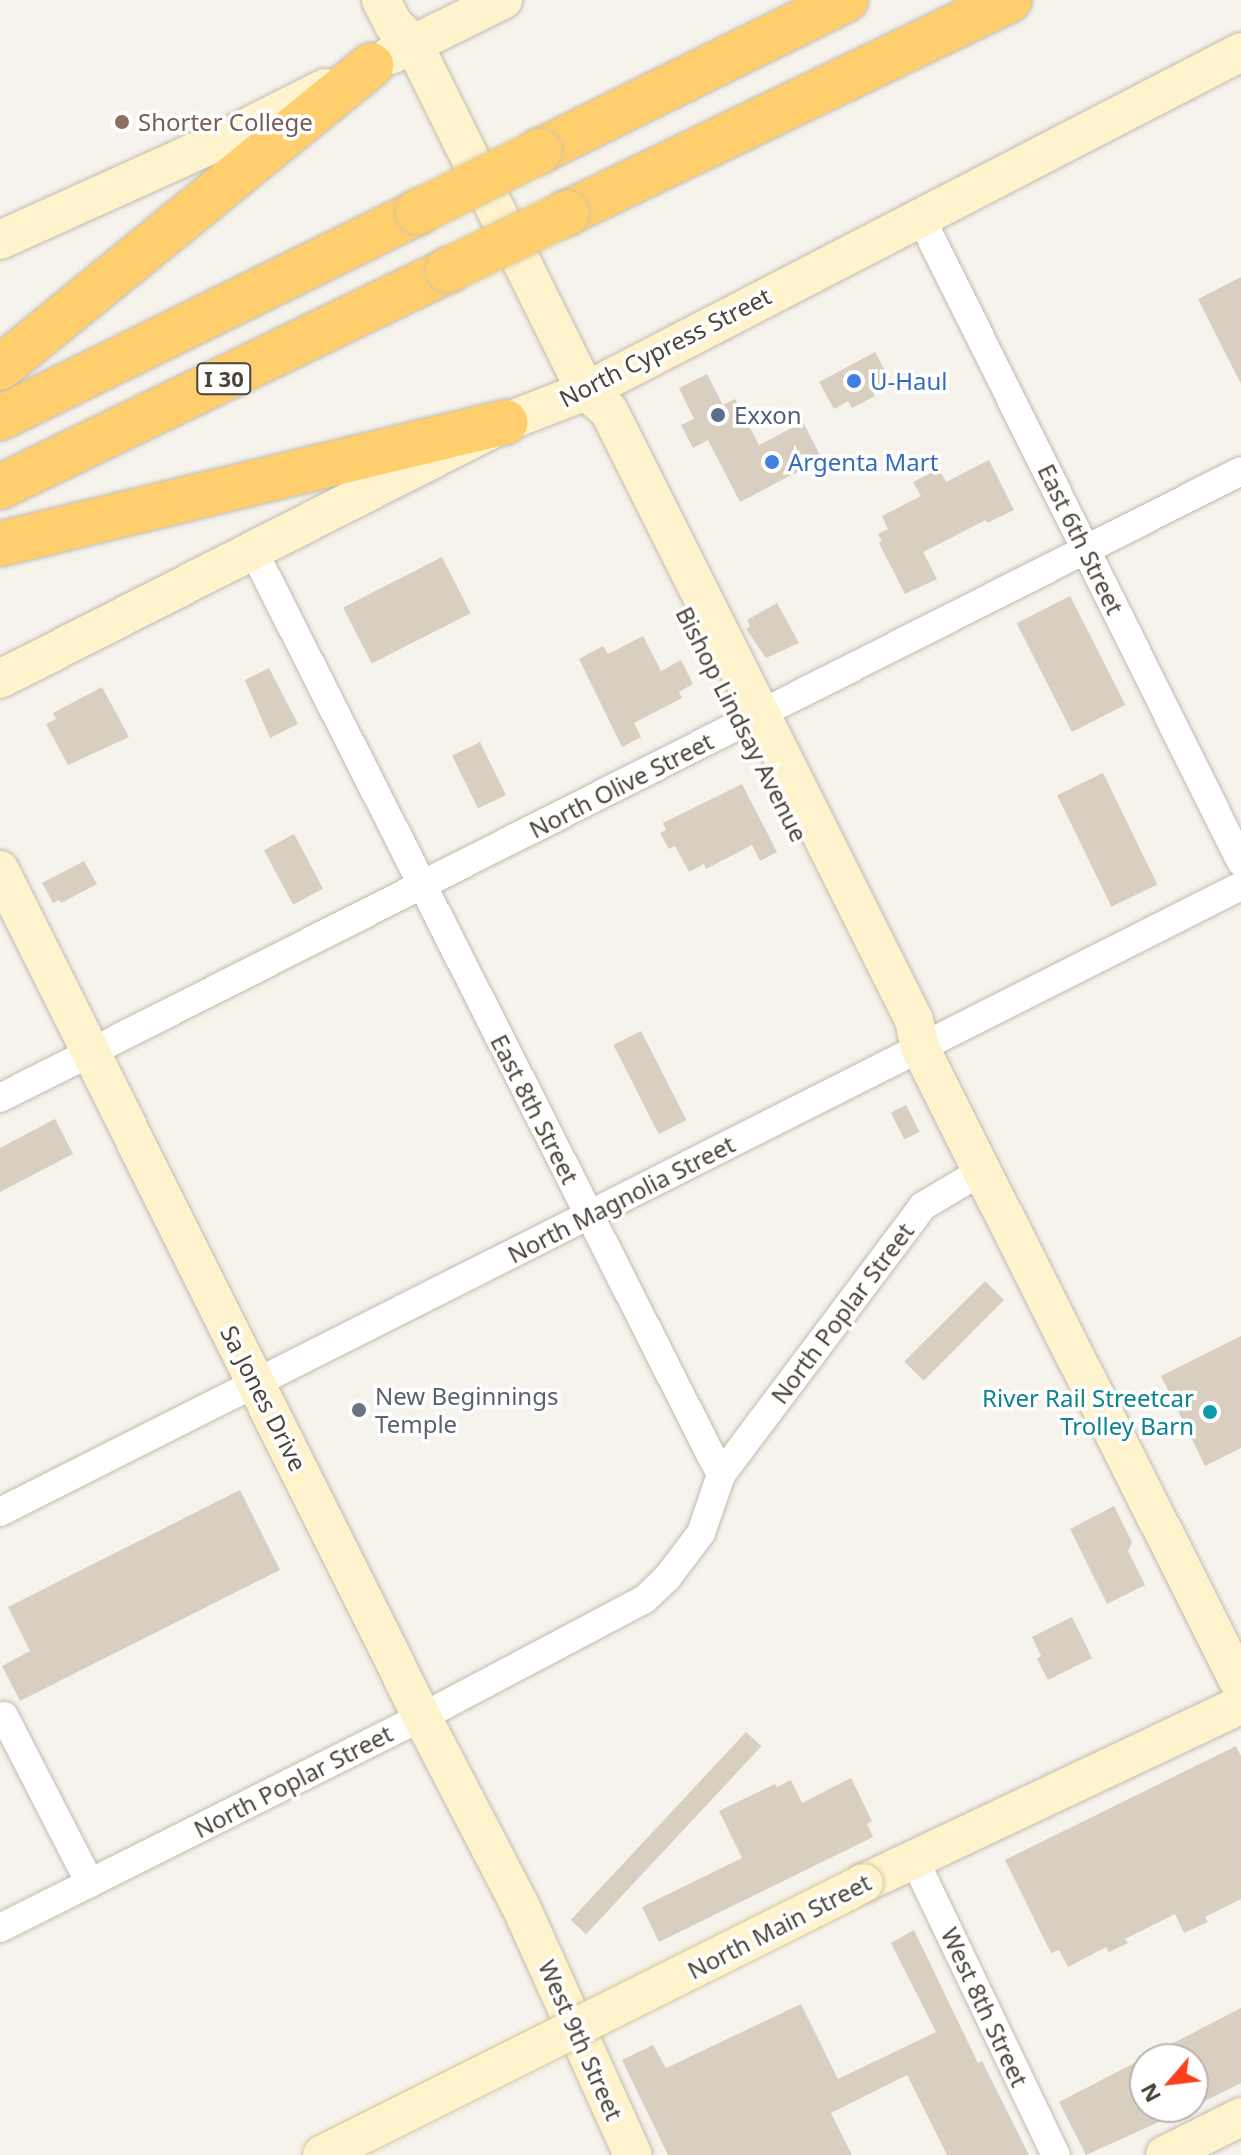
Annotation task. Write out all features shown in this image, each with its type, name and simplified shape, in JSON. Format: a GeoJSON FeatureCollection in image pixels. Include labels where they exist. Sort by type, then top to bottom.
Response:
{"type":"FeatureCollection","features":[{"type":"Feature","properties":{"kind":"highway","name":"I 30"},"geometry":{"type":"LineString","coordinates":[[0,418],[846,0]]}},
{"type":"Feature","properties":{"kind":"highway","name":"I 30"},"geometry":{"type":"LineString","coordinates":[[0,487],[1009,0]]}},
{"type":"Feature","properties":{"kind":"highway"},"geometry":{"type":"LineString","coordinates":[[0,368],[371,65]]}},
{"type":"Feature","properties":{"kind":"highway"},"geometry":{"type":"LineString","coordinates":[[0,544],[506,422]]}},
{"type":"Feature","properties":{"kind":"main road","name":"Bishop Lindsay Avenue"},"geometry":{"type":"LineString","coordinates":[[381,0],[394,25],[413,43],[586,391],[584,419],[750,719],[895,1028],[920,1048],[1241,1686]]}},
{"type":"Feature","properties":{"kind":"main road","name":"Bishop Lindsay Avenue"},"geometry":{"type":"LineString","coordinates":[[402,0],[411,17],[413,43]]}},
{"type":"Feature","properties":{"kind":"main road"},"geometry":{"type":"LineString","coordinates":[[0,240],[226,138],[503,0]]}},
{"type":"Feature","properties":{"kind":"main road","name":"North Cypress Street"},"geometry":{"type":"LineString","coordinates":[[0,679],[252,548],[506,422],[586,391],[1241,52]]}},
{"type":"Feature","properties":{"kind":"main road","name":"Sa Jones Drive"},"geometry":{"type":"LineString","coordinates":[[0,870],[422,1717],[530,1925]]}},
{"type":"Feature","properties":{"kind":"main road","name":"North Main Street"},"geometry":{"type":"LineString","coordinates":[[322,2155],[864,1883],[1241,1705]]}},
{"type":"Feature","properties":{"kind":"main road","name":"West 9th Street"},"geometry":{"type":"LineString","coordinates":[[530,1925],[633,2155]]}},
{"type":"Feature","properties":{"kind":"main road"},"geometry":{"type":"LineString","coordinates":[[1165,2155],[1241,2117]]}},
{"type":"Feature","properties":{"kind":"street","name":"East 6th Street"},"geometry":{"type":"LineString","coordinates":[[920,216],[1241,862]]}},
{"type":"Feature","properties":{"kind":"street","name":"North Olive Street"},"geometry":{"type":"LineString","coordinates":[[0,1098],[1241,471]]}},
{"type":"Feature","properties":{"kind":"street","name":"East 8th Street"},"geometry":{"type":"LineString","coordinates":[[252,548],[721,1475]]}},
{"type":"Feature","properties":{"kind":"street","name":"North Magnolia Street"},"geometry":{"type":"LineString","coordinates":[[0,1512],[1241,886]]}},
{"type":"Feature","properties":{"kind":"street","name":"North Poplar Street"},"geometry":{"type":"LineString","coordinates":[[0,1928],[422,1717],[645,1599],[667,1578],[701,1533],[721,1475],[915,1214],[948,1188],[982,1171]]}},
{"type":"Feature","properties":{"kind":"street"},"geometry":{"type":"LineString","coordinates":[[4,1716],[90,1883]]}},
{"type":"Feature","properties":{"kind":"street","name":"West 8th Street"},"geometry":{"type":"LineString","coordinates":[[914,1859],[1056,2155]]}},
{"type":"Feature","properties":{"kind":"building"},"geometry":{"type":"Polygon","coordinates":[[[1241,277],[1241,384],[1198,299],[1241,277]]]}},
{"type":"Feature","properties":{"kind":"building","name":"U-Haul"},"geometry":{"type":"Polygon","coordinates":[[[875,352],[890,380],[871,389],[875,396],[852,408],[848,401],[834,409],[819,382],[875,352]]]}},
{"type":"Feature","properties":{"kind":"building"},"geometry":{"type":"Polygon","coordinates":[[[707,374],[723,405],[735,399],[759,445],[803,422],[822,459],[740,502],[708,440],[693,448],[681,425],[694,419],[679,388],[707,374]]]}},
{"type":"Feature","properties":{"kind":"building"},"geometry":{"type":"Polygon","coordinates":[[[989,460],[1014,510],[987,523],[986,520],[923,552],[937,579],[905,594],[879,543],[882,541],[878,534],[888,529],[882,516],[921,496],[913,482],[939,469],[946,482],[989,460]]]}},
{"type":"Feature","properties":{"kind":"building"},"geometry":{"type":"Polygon","coordinates":[[[442,557],[471,613],[372,664],[343,607],[442,557]]]}},
{"type":"Feature","properties":{"kind":"building"},"geometry":{"type":"Polygon","coordinates":[[[1070,596],[1125,705],[1072,732],[1017,623],[1070,596]]]}},
{"type":"Feature","properties":{"kind":"building"},"geometry":{"type":"Polygon","coordinates":[[[777,603],[799,643],[766,658],[746,629],[750,626],[747,620],[777,603]]]}},
{"type":"Feature","properties":{"kind":"building"},"geometry":{"type":"Polygon","coordinates":[[[643,636],[661,671],[681,660],[693,684],[679,692],[682,698],[634,723],[641,737],[622,747],[579,659],[603,646],[608,654],[643,636]]]}},
{"type":"Feature","properties":{"kind":"building"},"geometry":{"type":"Polygon","coordinates":[[[269,668],[298,724],[270,738],[245,680],[269,668]]]}},
{"type":"Feature","properties":{"kind":"building"},"geometry":{"type":"Polygon","coordinates":[[[102,687],[129,737],[68,765],[46,724],[56,719],[53,713],[102,687]]]}},
{"type":"Feature","properties":{"kind":"building"},"geometry":{"type":"Polygon","coordinates":[[[480,742],[506,795],[478,809],[452,756],[480,742]]]}},
{"type":"Feature","properties":{"kind":"building"},"geometry":{"type":"Polygon","coordinates":[[[1103,773],[1157,884],[1112,907],[1057,795],[1103,773]]]}},
{"type":"Feature","properties":{"kind":"building"},"geometry":{"type":"Polygon","coordinates":[[[742,784],[777,852],[760,861],[752,845],[706,869],[704,864],[689,872],[675,846],[669,849],[660,833],[666,830],[663,823],[742,784]]]}},
{"type":"Feature","properties":{"kind":"building"},"geometry":{"type":"Polygon","coordinates":[[[294,834],[323,889],[293,905],[264,850],[294,834]]]}},
{"type":"Feature","properties":{"kind":"building"},"geometry":{"type":"Polygon","coordinates":[[[84,861],[97,884],[61,903],[59,900],[53,903],[42,883],[84,861]]]}},
{"type":"Feature","properties":{"kind":"building"},"geometry":{"type":"Polygon","coordinates":[[[641,1031],[686,1120],[659,1134],[613,1045],[641,1031]]]}},
{"type":"Feature","properties":{"kind":"building"},"geometry":{"type":"Polygon","coordinates":[[[906,1105],[920,1132],[904,1139],[891,1113],[906,1105]]]}},
{"type":"Feature","properties":{"kind":"building"},"geometry":{"type":"Polygon","coordinates":[[[55,1119],[73,1154],[0,1192],[0,1148],[55,1119]]]}},
{"type":"Feature","properties":{"kind":"building"},"geometry":{"type":"Polygon","coordinates":[[[985,1281],[1004,1300],[923,1381],[904,1362],[985,1281]]]}},
{"type":"Feature","properties":{"kind":"building","name":"River Rail Streetcar Trolley Barn"},"geometry":{"type":"Polygon","coordinates":[[[1241,1336],[1241,1448],[1205,1466],[1161,1376],[1241,1336]]]}},
{"type":"Feature","properties":{"kind":"building"},"geometry":{"type":"Polygon","coordinates":[[[240,1490],[280,1570],[20,1701],[2,1666],[30,1651],[8,1607],[240,1490]]]}},
{"type":"Feature","properties":{"kind":"building"},"geometry":{"type":"Polygon","coordinates":[[[1114,1506],[1132,1542],[1128,1551],[1145,1585],[1107,1604],[1070,1529],[1114,1506]]]}},
{"type":"Feature","properties":{"kind":"building"},"geometry":{"type":"Polygon","coordinates":[[[1072,1617],[1092,1658],[1048,1680],[1037,1659],[1041,1656],[1032,1637],[1072,1617]]]}},
{"type":"Feature","properties":{"kind":"building"},"geometry":{"type":"Polygon","coordinates":[[[746,1732],[761,1746],[586,1934],[571,1920],[746,1732]]]}},
{"type":"Feature","properties":{"kind":"building"},"geometry":{"type":"Polygon","coordinates":[[[1236,1746],[1241,1756],[1241,1899],[1205,1917],[1208,1922],[1184,1933],[1175,1914],[1125,1939],[1128,1943],[1109,1952],[1106,1947],[1068,1967],[1059,1950],[1051,1953],[1005,1860],[1236,1746]]]}},
{"type":"Feature","properties":{"kind":"building"},"geometry":{"type":"Polygon","coordinates":[[[851,1778],[872,1821],[867,1824],[873,1837],[659,1942],[642,1907],[742,1858],[719,1811],[775,1784],[777,1787],[791,1780],[802,1803],[851,1778]]]}},
{"type":"Feature","properties":{"kind":"building"},"geometry":{"type":"Polygon","coordinates":[[[914,1930],[978,2063],[982,2061],[1029,2155],[947,2155],[907,2075],[831,2113],[852,2155],[668,2155],[622,2060],[653,2045],[666,2068],[801,2004],[838,2079],[936,2032],[891,1943],[914,1930]]]}},
{"type":"Feature","properties":{"kind":"building"},"geometry":{"type":"Polygon","coordinates":[[[1241,2008],[1241,2083],[1209,2099],[1209,2043],[1173,2043],[1241,2008]]]}},
{"type":"Feature","properties":{"kind":"building"},"geometry":{"type":"Polygon","coordinates":[[[1129,2066],[1129,2123],[1157,2123],[1086,2155],[1059,2102],[1129,2066]]]}},
{"type":"Feature","properties":{"kind":"place","name":"Shorter College"},"geometry":{"type":"Point","coordinates":[122,122]}},
{"type":"Feature","properties":{"kind":"place","name":"U-Haul"},"geometry":{"type":"Point","coordinates":[854,381]}},
{"type":"Feature","properties":{"kind":"place","name":"Exxon"},"geometry":{"type":"Point","coordinates":[718,415]}},
{"type":"Feature","properties":{"kind":"place","name":"Argenta Mart"},"geometry":{"type":"Point","coordinates":[772,462]}},
{"type":"Feature","properties":{"kind":"place","name":"New Beginnings Temple"},"geometry":{"type":"Point","coordinates":[359,1410]}},
{"type":"Feature","properties":{"kind":"place","name":"River Rail Streetcar Trolley Barn"},"geometry":{"type":"Point","coordinates":[1210,1412]}}]}
